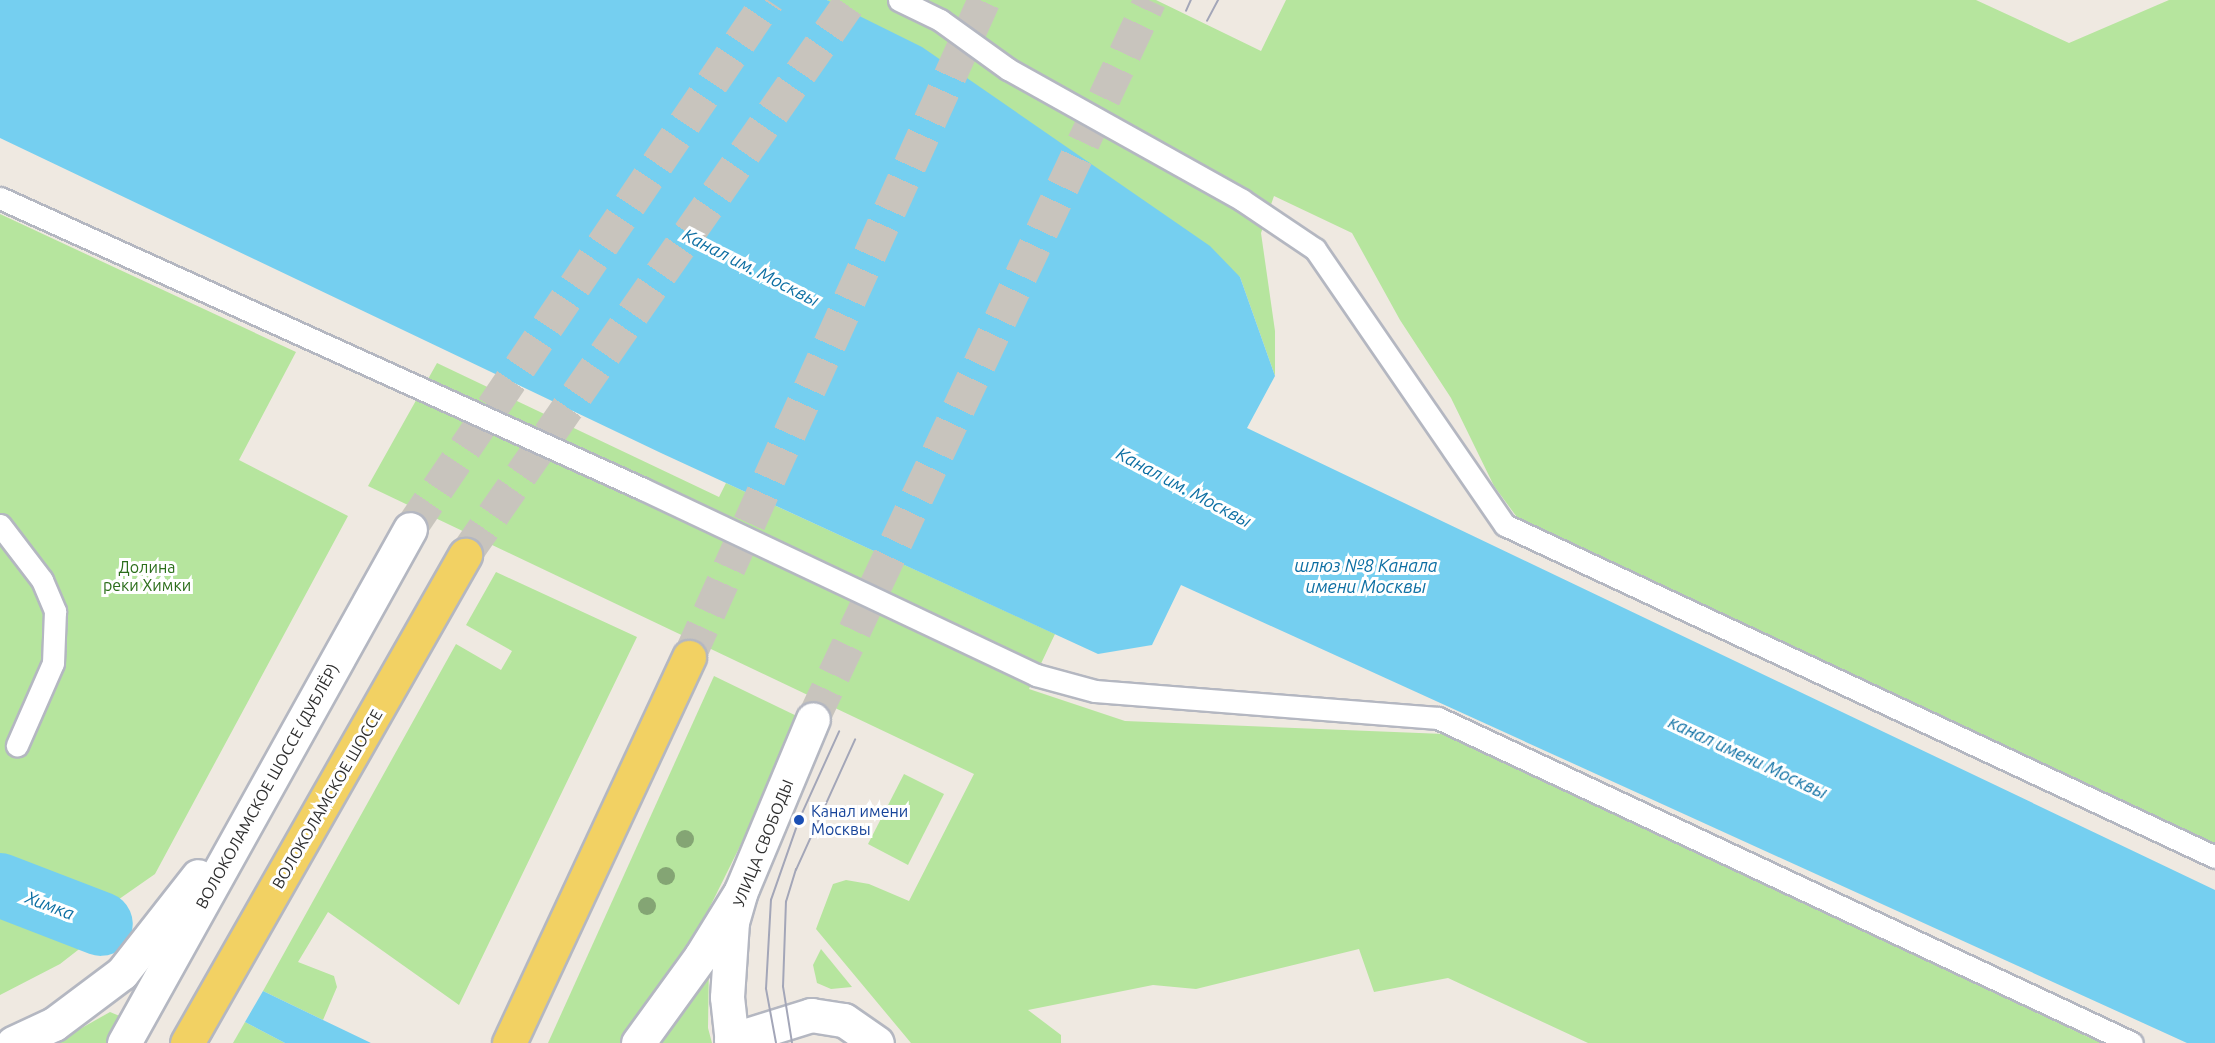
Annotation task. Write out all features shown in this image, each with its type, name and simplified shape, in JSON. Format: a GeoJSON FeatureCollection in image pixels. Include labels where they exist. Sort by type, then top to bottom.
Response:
{"type":"FeatureCollection","features":[{"type":"Feature","properties":{"kind":"main road","name":"ВОЛОКОЛАМСКОЕ ШОССЕ (ДУБЛЁР)"},"geometry":{"type":"LineString","coordinates":[[124,1043],[410,529]]}},
{"type":"Feature","properties":{"kind":"main road","name":"ВОЛОКОЛАМСКОЕ ШОССЕ"},"geometry":{"type":"LineString","coordinates":[[187,1043],[465,555]]}},
{"type":"Feature","properties":{"kind":"main road"},"geometry":{"type":"LineString","coordinates":[[509,1043],[689,657]]}},
{"type":"Feature","properties":{"kind":"main road","name":"УЛИЦА СВОБОДЫ"},"geometry":{"type":"LineString","coordinates":[[732,1042],[727,954],[741,891],[813,719]]}},
{"type":"Feature","properties":{"kind":"main road"},"geometry":{"type":"LineString","coordinates":[[13,1043],[54,1024],[122,974],[261,796]]}},
{"type":"Feature","properties":{"kind":"main road"},"geometry":{"type":"LineString","coordinates":[[638,1043],[701,956],[741,891]]}},
{"type":"Feature","properties":{"kind":"main road"},"geometry":{"type":"LineString","coordinates":[[732,1042],[811,1015],[844,1020],[877,1043]]}},
{"type":"Feature","properties":{"kind":"lane"},"geometry":{"type":"LineString","coordinates":[[898,0],[940,21],[1008,69],[1242,200],[1315,249],[1505,525],[2215,857]]}},
{"type":"Feature","properties":{"kind":"lane"},"geometry":{"type":"LineString","coordinates":[[0,198],[643,489],[1036,675],[1095,691],[1438,718],[2133,1043]]}},
{"type":"Feature","properties":{"kind":"lane"},"geometry":{"type":"LineString","coordinates":[[0,525],[42,580],[55,611],[53,663],[17,745]]}},
{"type":"Feature","properties":{"kind":"green space"},"geometry":{"type":"Polygon","coordinates":[[[827,0],[1156,0],[1261,51],[1286,0],[1976,0],[2069,43],[2169,0],[2215,0],[2215,847],[1519,520],[1494,486],[1451,398],[1400,320],[1352,233],[1274,196],[1261,233],[1275,331],[1275,376],[1240,277],[827,0]]]}},
{"type":"Feature","properties":{"kind":"green space","name":"Долина реки Химки"},"geometry":{"type":"Polygon","coordinates":[[[0,214],[296,352],[239,460],[348,516],[155,874],[102,911],[87,943],[60,964],[0,995],[0,214]]]}},
{"type":"Feature","properties":{"kind":"green space"},"geometry":{"type":"Polygon","coordinates":[[[437,363],[719,497],[726,483],[1055,634],[1029,689],[1125,721],[1444,734],[2101,1043],[1588,1043],[1448,978],[1374,992],[1359,949],[1196,989],[1153,985],[1028,1010],[1061,1035],[1061,1043],[911,1043],[816,929],[833,884],[846,880],[869,884],[909,901],[974,774],[368,486],[437,363]]]}},
{"type":"Feature","properties":{"kind":"green space"},"geometry":{"type":"Polygon","coordinates":[[[496,572],[637,637],[459,1005],[328,912],[298,962],[334,976],[337,987],[323,1020],[263,991],[456,644],[501,670],[512,651],[466,625],[496,572]]]}},
{"type":"Feature","properties":{"kind":"green space"},"geometry":{"type":"Polygon","coordinates":[[[714,676],[803,719],[692,943],[624,1043],[548,1043],[714,676]]]}},
{"type":"Feature","properties":{"kind":"green space"},"geometry":{"type":"Polygon","coordinates":[[[904,774],[944,794],[908,865],[868,844],[904,774]]]}},
{"type":"Feature","properties":{"kind":"green space"},"geometry":{"type":"Polygon","coordinates":[[[821,949],[852,987],[831,989],[817,983],[813,965],[821,949]]]}},
{"type":"Feature","properties":{"kind":"green space"},"geometry":{"type":"Polygon","coordinates":[[[709,962],[708,1028],[712,1043],[652,1043],[709,962]]]}},
{"type":"Feature","properties":{"kind":"green space"},"geometry":{"type":"Polygon","coordinates":[[[110,1012],[122,1017],[107,1043],[55,1043],[110,1012]]]}},
{"type":"Feature","properties":{"kind":"green space"},"geometry":{"type":"Polygon","coordinates":[[[245,1022],[285,1043],[233,1043],[245,1022]]]}},
{"type":"Feature","properties":{"kind":"water"},"geometry":{"type":"Polygon","coordinates":[[[0,0],[827,0],[922,47],[1210,246],[1240,277],[1275,376],[1247,428],[2215,890],[2215,1043],[2187,1043],[1181,585],[1152,645],[1098,654],[661,453],[0,138],[0,0]]]}},
{"type":"Feature","properties":{"kind":"water"},"geometry":{"type":"Polygon","coordinates":[[[263,991],[371,1043],[285,1043],[245,1022],[263,991]]]}},
{"type":"Feature","properties":{"kind":"waterway","name":"Химка"},"geometry":{"type":"LineString","coordinates":[[0,885],[101,924]]}},
{"type":"Feature","properties":{"kind":"tunnel"},"geometry":{"type":"LineString","coordinates":[[410,529],[768,0]]}},
{"type":"Feature","properties":{"kind":"tunnel"},"geometry":{"type":"LineString","coordinates":[[465,555],[851,0]]}},
{"type":"Feature","properties":{"kind":"tunnel"},"geometry":{"type":"LineString","coordinates":[[689,657],[984,0]]}},
{"type":"Feature","properties":{"kind":"tunnel"},"geometry":{"type":"LineString","coordinates":[[813,719],[1150,0]]}},
{"type":"Feature","properties":{"kind":"tram line"},"geometry":{"type":"LineString","coordinates":[[1186,11],[1191,0]]}},
{"type":"Feature","properties":{"kind":"tram line"},"geometry":{"type":"LineString","coordinates":[[1207,21],[1218,0]]}},
{"type":"Feature","properties":{"kind":"tram line"},"geometry":{"type":"LineString","coordinates":[[776,1043],[766,989],[771,900],[799,820],[839,732]]}},
{"type":"Feature","properties":{"kind":"tram line"},"geometry":{"type":"LineString","coordinates":[[792,1043],[783,987],[786,902],[796,870],[855,740]]}},
{"type":"Feature","properties":{"kind":"place","name":"Канал имени Москвы"},"geometry":{"type":"Point","coordinates":[799,820]}},
{"type":"Feature","properties":{"kind":"water label","name":"Канал им. Москвы"},"geometry":{"type":"Point","coordinates":[751,267]}},
{"type":"Feature","properties":{"kind":"water label","name":"Канал им. Москвы"},"geometry":{"type":"Point","coordinates":[1184,487]}},
{"type":"Feature","properties":{"kind":"water label","name":"шлюз №8 Канала имени Москвы"},"geometry":{"type":"Point","coordinates":[1366,576]}},
{"type":"Feature","properties":{"kind":"water label","name":"канал имени Москвы"},"geometry":{"type":"Point","coordinates":[1748,757]}}]}
